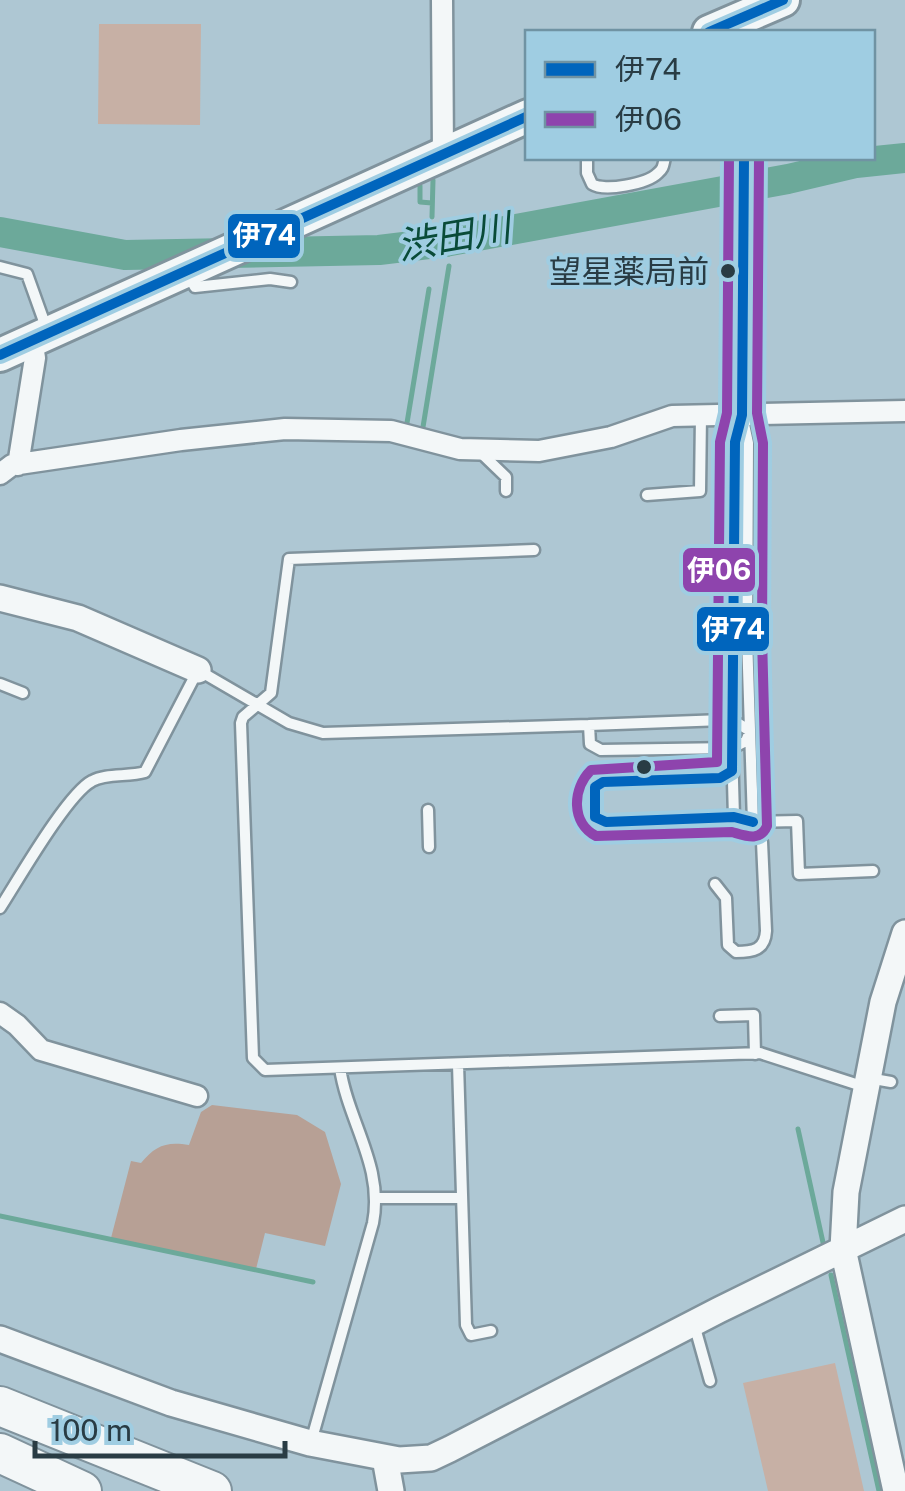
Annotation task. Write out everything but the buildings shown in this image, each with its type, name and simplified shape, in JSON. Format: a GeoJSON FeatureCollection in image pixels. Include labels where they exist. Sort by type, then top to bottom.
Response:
{"type":"FeatureCollection","features":[{"type":"Feature","properties":{"kind":"highway"},"geometry":{"type":"LineString","coordinates":[[713,30],[784,0]]}},
{"type":"Feature","properties":{"kind":"highway"},"geometry":{"type":"LineString","coordinates":[[0,354],[525,118]]}},
{"type":"Feature","properties":{"kind":"highway"},"geometry":{"type":"LineString","coordinates":[[0,1406],[212,1491]]}},
{"type":"Feature","properties":{"kind":"highway"},"geometry":{"type":"LineString","coordinates":[[0,1420],[153,1491]]}},
{"type":"Feature","properties":{"kind":"highway"},"geometry":{"type":"LineString","coordinates":[[0,1453],[82,1491]]}},
{"type":"Feature","properties":{"kind":"highway"},"geometry":{"type":"LineString","coordinates":[[0,1470],[42,1491]]}},
{"type":"Feature","properties":{"kind":"street"},"geometry":{"type":"LineString","coordinates":[[442,0],[443,154]]}},
{"type":"Feature","properties":{"kind":"street"},"geometry":{"type":"LineString","coordinates":[[742,415],[744,164]]}},
{"type":"Feature","properties":{"kind":"street"},"geometry":{"type":"LineString","coordinates":[[40,336],[7,466],[181,440],[323,428],[391,431],[480,452],[568,447],[672,416],[905,410]]}},
{"type":"Feature","properties":{"kind":"street"},"geometry":{"type":"LineString","coordinates":[[0,598],[78,618],[198,670]]}},
{"type":"Feature","properties":{"kind":"street"},"geometry":{"type":"LineString","coordinates":[[896,1491],[844,1249],[846,1192],[875,1082],[905,934]]}},
{"type":"Feature","properties":{"kind":"street"},"geometry":{"type":"LineString","coordinates":[[0,1013],[41,1050],[196,1096]]}},
{"type":"Feature","properties":{"kind":"street"},"geometry":{"type":"LineString","coordinates":[[2,1344],[171,1403],[310,1443],[415,1460],[450,1449],[905,1219]]}},
{"type":"Feature","properties":{"kind":"street"},"geometry":{"type":"LineString","coordinates":[[385,1458],[391,1491]]}},
{"type":"Feature","properties":{"kind":"lane"},"geometry":{"type":"LineString","coordinates":[[587,160],[592,184],[607,189],[656,175],[664,160]]}},
{"type":"Feature","properties":{"kind":"lane"},"geometry":{"type":"LineString","coordinates":[[0,266],[27,274],[40,336]]}},
{"type":"Feature","properties":{"kind":"lane"},"geometry":{"type":"LineString","coordinates":[[178,274],[195,288],[270,279],[290,282]]}},
{"type":"Feature","properties":{"kind":"lane"},"geometry":{"type":"LineString","coordinates":[[734,817],[729,718],[735,442],[742,415]]}},
{"type":"Feature","properties":{"kind":"lane"},"geometry":{"type":"LineString","coordinates":[[715,884],[726,898],[728,945],[736,952],[758,950],[766,931],[762,842],[754,822],[748,443],[742,415]]}},
{"type":"Feature","properties":{"kind":"lane"},"geometry":{"type":"LineString","coordinates":[[647,495],[700,491],[701,416]]}},
{"type":"Feature","properties":{"kind":"lane"},"geometry":{"type":"LineString","coordinates":[[480,452],[506,477],[506,491]]}},
{"type":"Feature","properties":{"kind":"lane"},"geometry":{"type":"LineString","coordinates":[[534,550],[289,559],[274,678],[268,698],[241,724],[253,1058],[265,1070],[755,1054],[875,1082]]}},
{"type":"Feature","properties":{"kind":"lane"},"geometry":{"type":"LineString","coordinates":[[0,908],[57,820],[85,786],[94,779],[146,772],[198,670],[296,726],[323,733],[729,718],[750,732]]}},
{"type":"Feature","properties":{"kind":"lane"},"geometry":{"type":"LineString","coordinates":[[0,684],[23,693]]}},
{"type":"Feature","properties":{"kind":"lane"},"geometry":{"type":"LineString","coordinates":[[589,725],[590,744],[601,750],[732,748],[746,741],[750,732]]}},
{"type":"Feature","properties":{"kind":"lane"},"geometry":{"type":"LineString","coordinates":[[425,731],[426,744]]}},
{"type":"Feature","properties":{"kind":"lane"},"geometry":{"type":"LineString","coordinates":[[732,766],[727,776],[720,778],[598,783],[592,794],[593,812],[606,822],[734,817],[754,822],[797,821],[799,874],[873,871]]}},
{"type":"Feature","properties":{"kind":"lane"},"geometry":{"type":"LineString","coordinates":[[428,810],[428,847]]}},
{"type":"Feature","properties":{"kind":"lane"},"geometry":{"type":"LineString","coordinates":[[720,1016],[754,1015],[755,1054]]}},
{"type":"Feature","properties":{"kind":"lane"},"geometry":{"type":"LineString","coordinates":[[458,1064],[467,1330],[476,1336],[491,1331]]}},
{"type":"Feature","properties":{"kind":"lane"},"geometry":{"type":"LineString","coordinates":[[310,1443],[377,1198],[374,1172],[343,1091],[340,1068]]}},
{"type":"Feature","properties":{"kind":"lane"},"geometry":{"type":"LineString","coordinates":[[377,1198],[462,1198]]}},
{"type":"Feature","properties":{"kind":"lane"},"geometry":{"type":"LineString","coordinates":[[694,1323],[710,1381]]}},
{"type":"Feature","properties":{"kind":"shaded area"},"geometry":{"type":"Polygon","coordinates":[[[99,24],[201,24],[200,125],[98,124],[99,24]]]}},
{"type":"Feature","properties":{"kind":"shaded area"},"geometry":{"type":"Polygon","coordinates":[[[212,1105],[297,1115],[325,1132],[341,1184],[325,1246],[265,1233],[256,1269],[111,1238],[131,1161],[141,1163],[167,1144],[189,1145],[201,1112],[212,1105]]]}},
{"type":"Feature","properties":{"kind":"shaded area"},"geometry":{"type":"Polygon","coordinates":[[[835,1363],[864,1491],[768,1491],[743,1383],[835,1363]]]}},
{"type":"Feature","properties":{"kind":"waterway","name":"渋田川"},"geometry":{"type":"LineString","coordinates":[[0,232],[125,255],[379,250],[445,242],[856,163],[905,158]]}},
{"type":"Feature","properties":{"kind":"waterway"},"geometry":{"type":"LineString","coordinates":[[432,217],[433,180]]}},
{"type":"Feature","properties":{"kind":"waterway"},"geometry":{"type":"LineString","coordinates":[[420,186],[420,202],[432,203]]}},
{"type":"Feature","properties":{"kind":"waterway"},"geometry":{"type":"LineString","coordinates":[[445,242],[449,254]]}},
{"type":"Feature","properties":{"kind":"waterway"},"geometry":{"type":"LineString","coordinates":[[423,427],[449,266]]}},
{"type":"Feature","properties":{"kind":"waterway"},"geometry":{"type":"LineString","coordinates":[[406,429],[429,289]]}},
{"type":"Feature","properties":{"kind":"waterway"},"geometry":{"type":"LineString","coordinates":[[798,1129],[824,1247]]}},
{"type":"Feature","properties":{"kind":"waterway"},"geometry":{"type":"LineString","coordinates":[[0,1216],[313,1282]]}},
{"type":"Feature","properties":{"kind":"waterway"},"geometry":{"type":"LineString","coordinates":[[831,1275],[879,1491]]}},
{"type":"Feature","properties":{"kind":"transit line","name":"伊74"},"geometry":{"type":"LineString","coordinates":[[714,30],[783,0]]}},
{"type":"Feature","properties":{"kind":"transit line","name":"伊74"},"geometry":{"type":"LineString","coordinates":[[0,355],[525,117]]}},
{"type":"Feature","properties":{"kind":"transit line","name":"伊06"},"geometry":{"type":"LineString","coordinates":[[729,160],[727,413],[720,442],[717,762],[591,770],[580,786],[577,805],[582,823],[596,836],[732,832],[752,836],[761,834],[767,826],[762,637],[763,443],[757,413],[759,160]]}},
{"type":"Feature","properties":{"kind":"transit line","name":"伊74"},"geometry":{"type":"LineString","coordinates":[[744,160],[742,415],[735,442],[732,771],[720,778],[603,782],[595,787],[595,817],[606,822],[734,817],[753,822]]}},
{"type":"Feature","properties":{"kind":"place","name":"望星薬局前"},"geometry":{"type":"Point","coordinates":[728,271]}}]}
